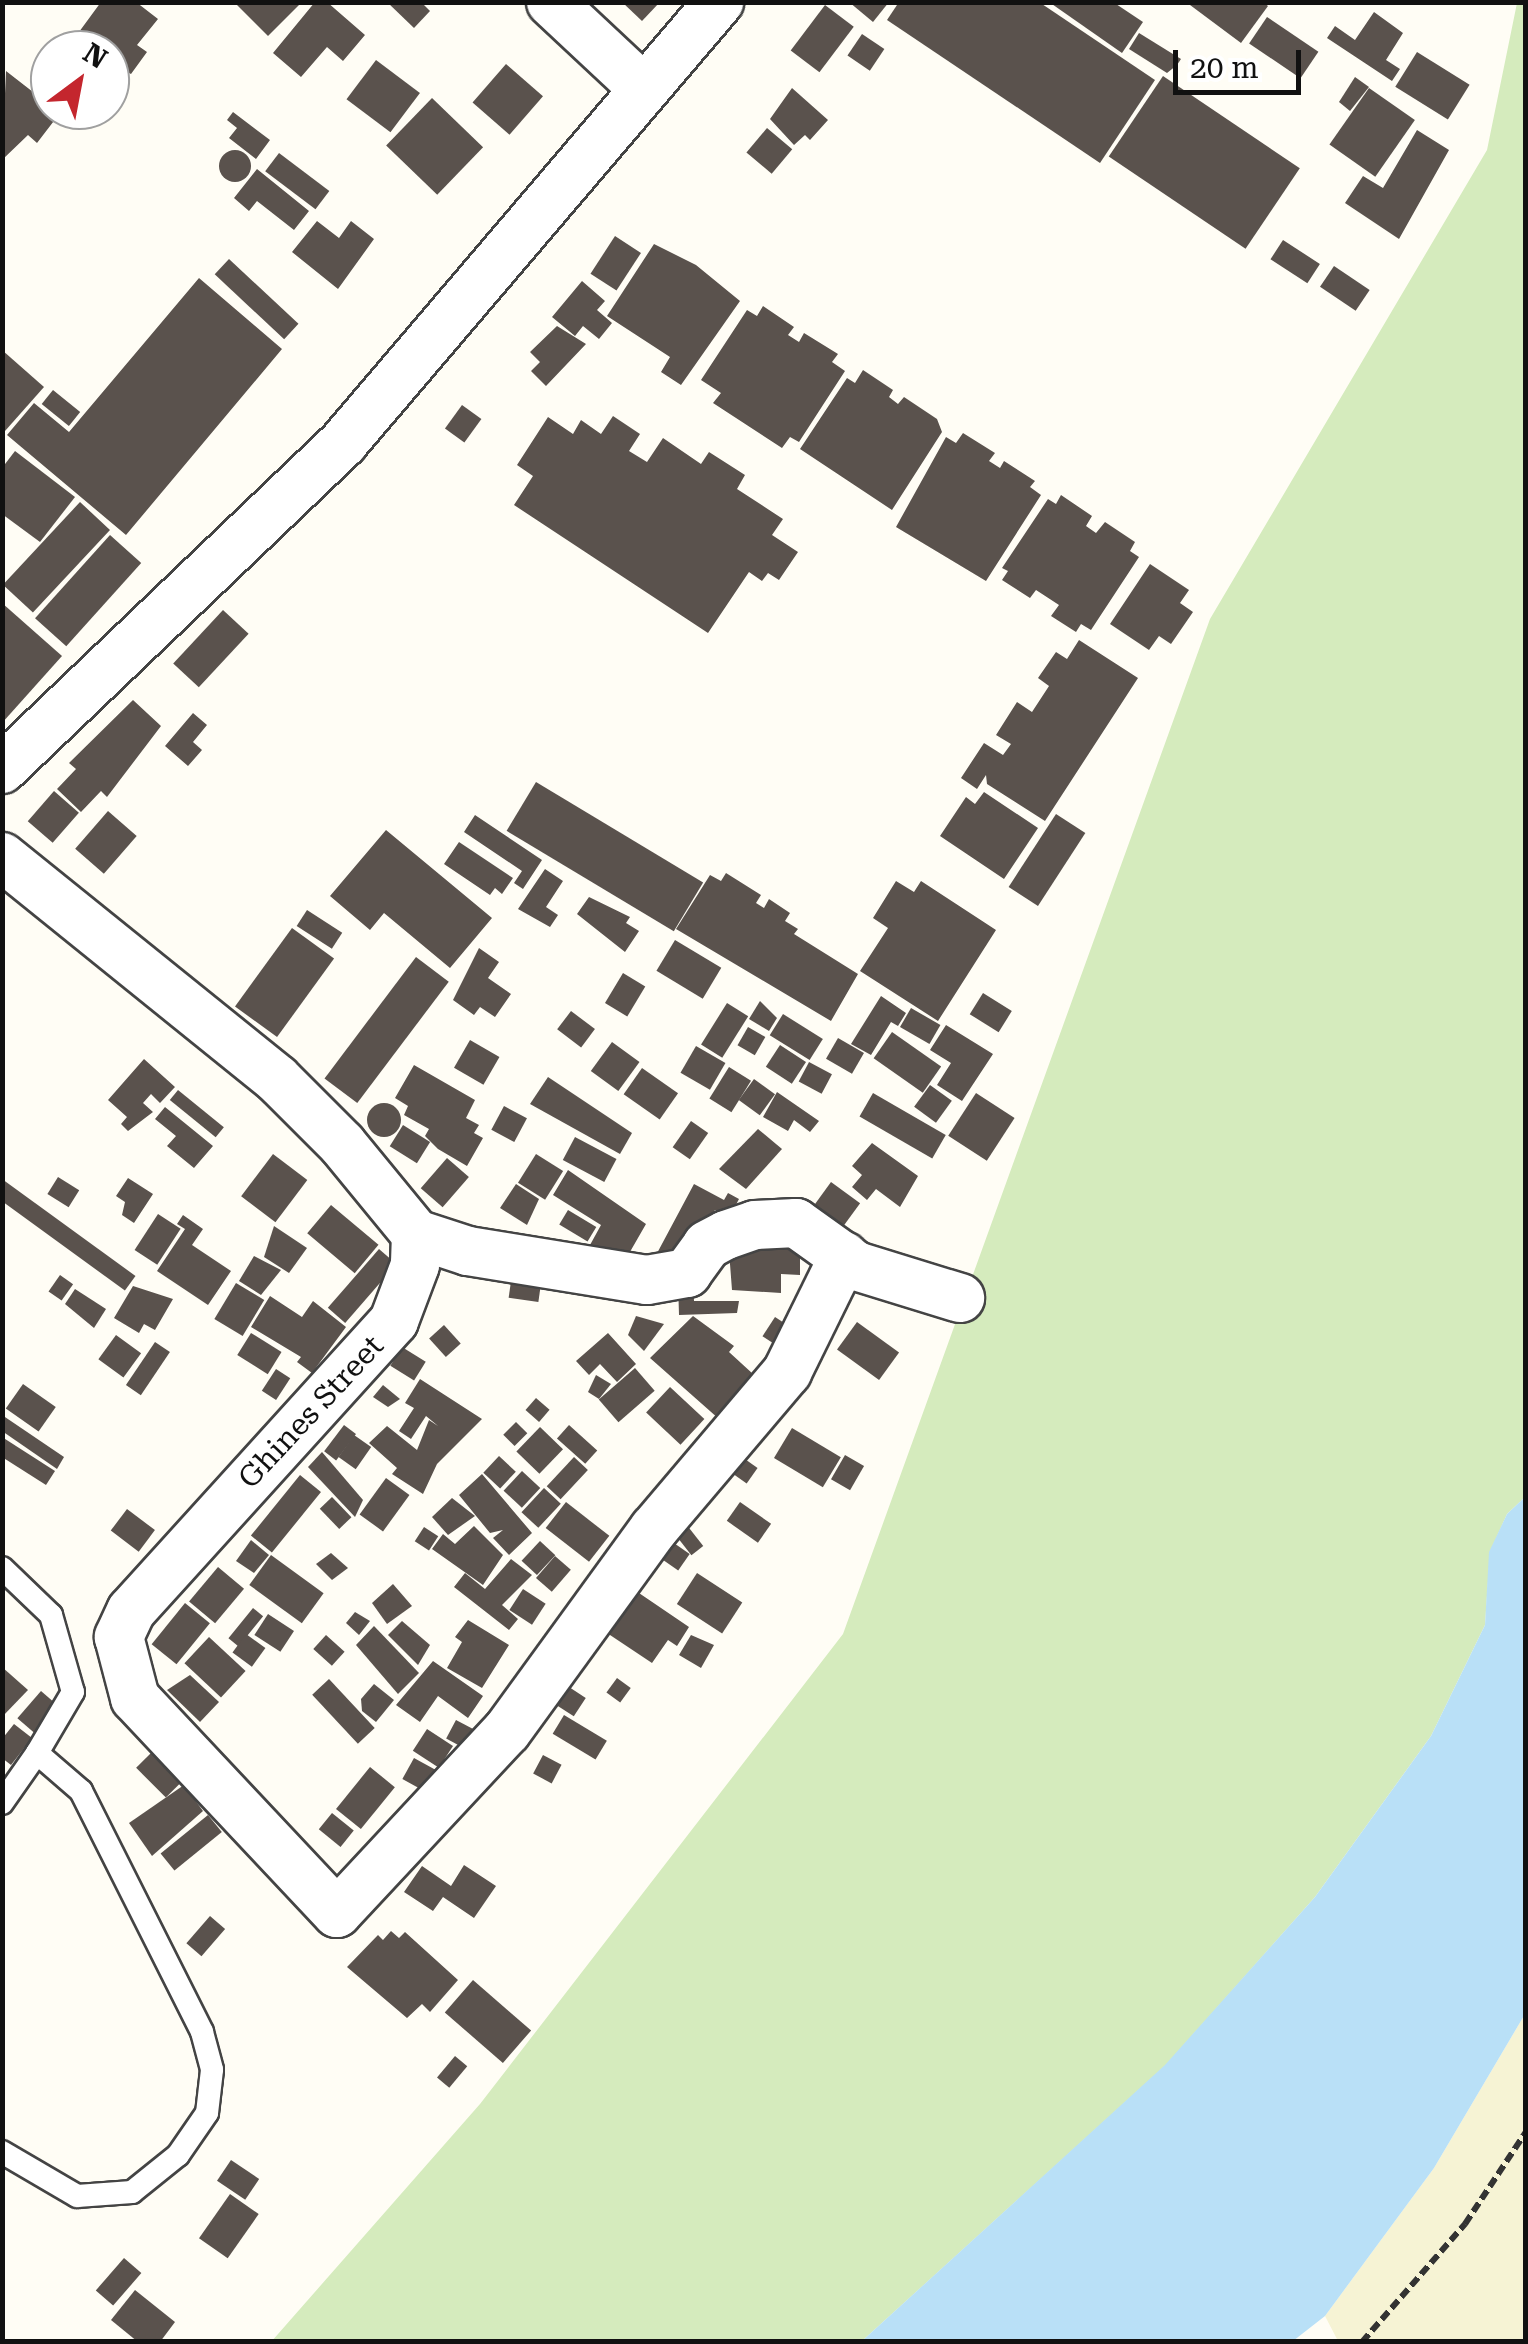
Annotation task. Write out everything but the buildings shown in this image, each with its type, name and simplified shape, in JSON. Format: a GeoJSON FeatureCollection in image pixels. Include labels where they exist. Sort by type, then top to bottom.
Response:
{"type":"FeatureCollection","features":[{"type":"Feature","properties":{"kind":"street"},"geometry":{"type":"LineString","coordinates":[[552,2],[643,88]]}},
{"type":"Feature","properties":{"kind":"street"},"geometry":{"type":"LineString","coordinates":[[2,769],[343,443],[719,2]]}},
{"type":"Feature","properties":{"kind":"street"},"geometry":{"type":"LineString","coordinates":[[2,857],[277,1079],[342,1144],[416,1234],[468,1251],[624,1280],[687,1274],[707,1245],[778,1222],[810,1230],[856,1266],[960,1298]]}},
{"type":"Feature","properties":{"kind":"street","name":"Ghines Street"},"geometry":{"type":"LineString","coordinates":[[416,1234],[415,1265],[394,1321],[131,1611],[119,1638],[135,1698],[337,1913],[507,1731],[654,1529],[787,1372],[844,1256]]}},
{"type":"Feature","properties":{"kind":"lane"},"geometry":{"type":"LineString","coordinates":[[2,1568],[51,1616],[73,1692],[2,1803]]}},
{"type":"Feature","properties":{"kind":"lane"},"geometry":{"type":"LineString","coordinates":[[2,2152],[77,2196],[132,2192],[178,2155],[207,2113],[212,2070],[202,2032],[104,1830],[81,1790],[36,1753]]}},
{"type":"Feature","properties":{"kind":"path"},"geometry":{"type":"LineString","coordinates":[[1362,2342],[1465,2224],[1526,2132]]}},
{"type":"Feature","properties":{"kind":"shaded area"},"geometry":{"type":"Polygon","coordinates":[[[1525,2014],[1525,2341],[1338,2341],[1325,2316],[1434,2168],[1525,2014]]]}},
{"type":"Feature","properties":{"kind":"green space"},"geometry":{"type":"Polygon","coordinates":[[[1517,3],[1525,3],[1525,1497],[1507,1514],[1490,1552],[1485,1625],[1431,1736],[1315,1897],[1166,2065],[862,2341],[271,2342],[480,2104],[843,1634],[1210,619],[1487,150],[1517,3]]]}},
{"type":"Feature","properties":{"kind":"water"},"geometry":{"type":"Polygon","coordinates":[[[1525,1497],[1525,2014],[1434,2168],[1325,2316],[1293,2341],[862,2341],[1165,2065],[1315,1897],[1431,1736],[1485,1625],[1489,1552],[1507,1514],[1525,1497]]]}}]}
